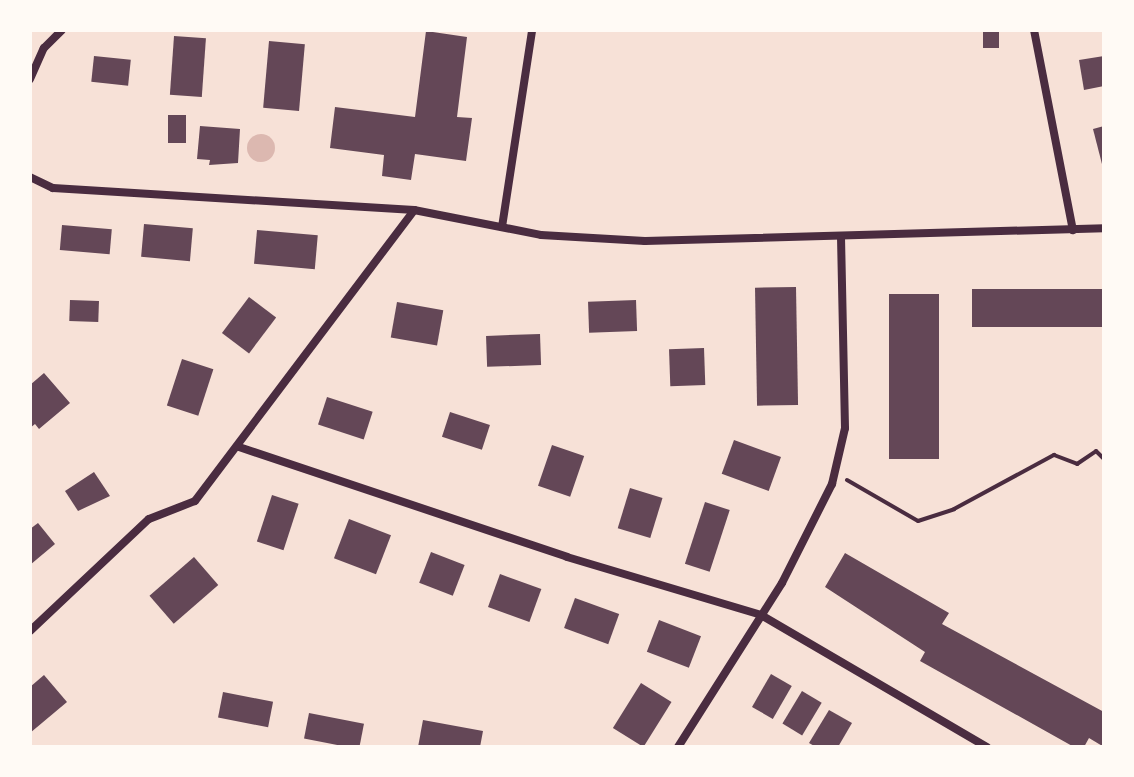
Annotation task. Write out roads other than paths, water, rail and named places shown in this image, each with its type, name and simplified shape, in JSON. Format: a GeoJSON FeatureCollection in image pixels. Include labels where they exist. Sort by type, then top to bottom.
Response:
{"type":"FeatureCollection","features":[{"type":"Feature","properties":{"kind":"street"},"geometry":{"type":"LineString","coordinates":[[30,79],[44,48],[62,30]]}},
{"type":"Feature","properties":{"kind":"street"},"geometry":{"type":"LineString","coordinates":[[502,227],[532,30]]}},
{"type":"Feature","properties":{"kind":"street"},"geometry":{"type":"LineString","coordinates":[[1034,30],[1073,230]]}},
{"type":"Feature","properties":{"kind":"street"},"geometry":{"type":"LineString","coordinates":[[30,177],[53,188],[414,210],[502,227],[645,241],[1104,228]]}},
{"type":"Feature","properties":{"kind":"street"},"geometry":{"type":"LineString","coordinates":[[30,631],[149,519],[195,501],[239,447],[414,210]]}},
{"type":"Feature","properties":{"kind":"street"},"geometry":{"type":"LineString","coordinates":[[678,747],[761,615],[835,473],[845,428],[841,237]]}},
{"type":"Feature","properties":{"kind":"street"},"geometry":{"type":"LineString","coordinates":[[239,447],[567,557],[761,615],[987,747]]}}]}
